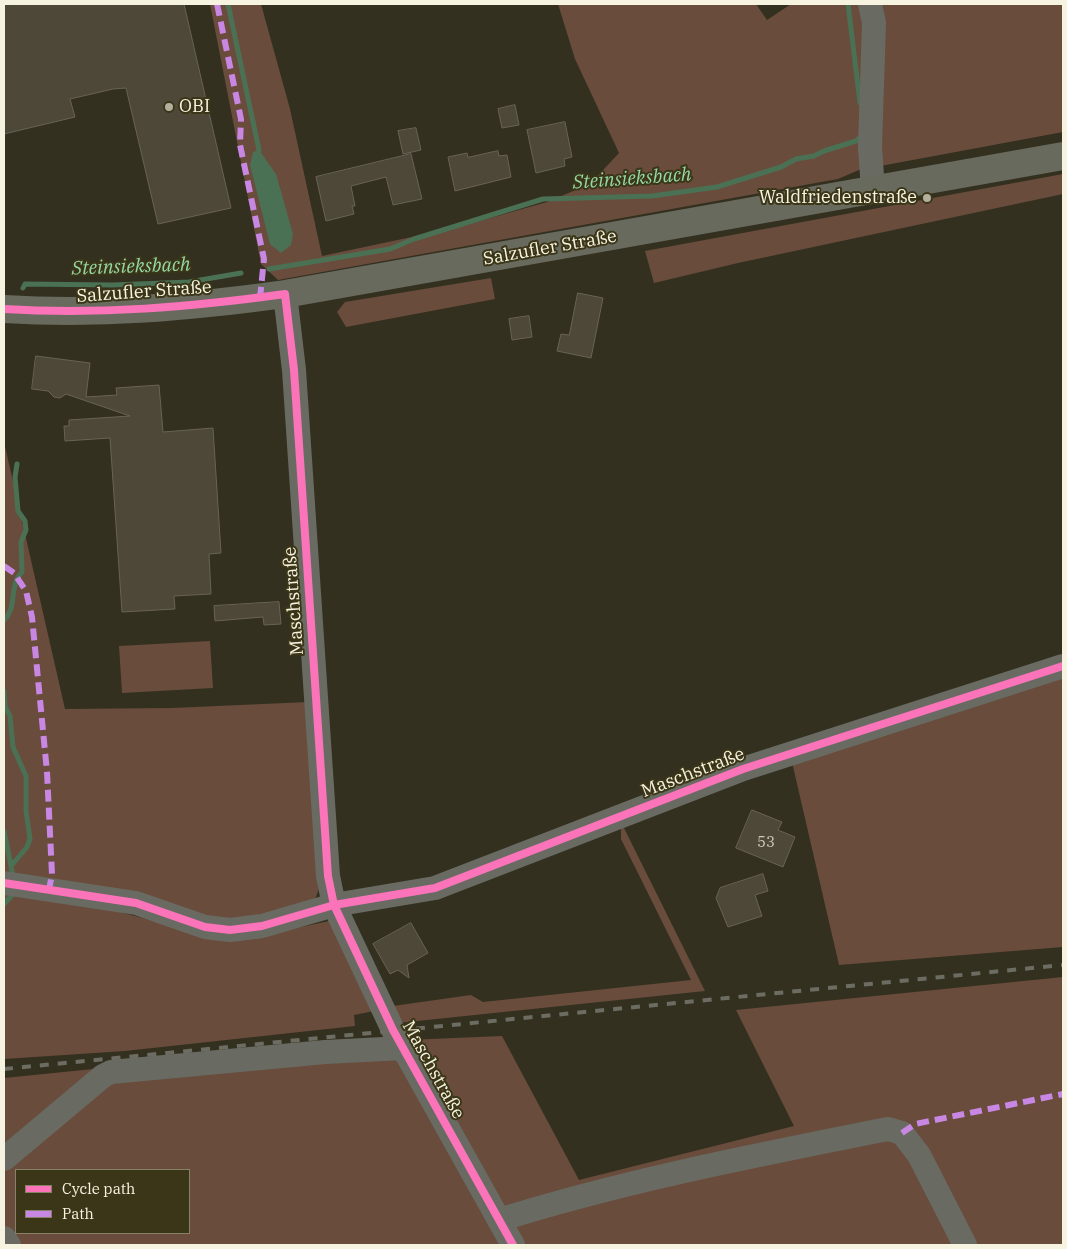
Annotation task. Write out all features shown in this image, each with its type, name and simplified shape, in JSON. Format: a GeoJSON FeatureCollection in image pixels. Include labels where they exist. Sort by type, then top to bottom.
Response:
{"type":"FeatureCollection","features":[{"type":"Feature","properties":{"kind":"main road","name":"Salzufler Straße"},"geometry":{"type":"LineString","coordinates":[[4,309],[59,312],[130,311],[285,294],[1063,156]]}},
{"type":"Feature","properties":{"kind":"street"},"geometry":{"type":"LineString","coordinates":[[870,4],[874,23],[870,147],[873,190]]}},
{"type":"Feature","properties":{"kind":"street","name":"Maschstraße"},"geometry":{"type":"LineString","coordinates":[[285,294],[294,370],[328,876],[334,905],[402,1048],[513,1245]]}},
{"type":"Feature","properties":{"kind":"street","name":"Maschstraße"},"geometry":{"type":"LineString","coordinates":[[4,883],[136,903],[205,927],[230,930],[262,926],[334,905],[435,888],[743,769],[1063,666]]}},
{"type":"Feature","properties":{"kind":"street"},"geometry":{"type":"LineString","coordinates":[[4,1159],[103,1076],[111,1072],[325,1052],[402,1048]]}},
{"type":"Feature","properties":{"kind":"street"},"geometry":{"type":"LineString","coordinates":[[499,1220],[565,1199],[681,1171],[888,1129],[902,1133],[919,1156],[965,1245]]}},
{"type":"Feature","properties":{"kind":"street"},"geometry":{"type":"LineString","coordinates":[[4,1238],[9,1245]]}},
{"type":"Feature","properties":{"kind":"shaded area"},"geometry":{"type":"Polygon","coordinates":[[[210,4],[261,4],[290,109],[322,256],[459,227],[547,202],[590,184],[619,153],[575,59],[558,4],[756,4],[767,20],[791,4],[1063,4],[1063,132],[859,170],[838,179],[278,280],[261,264],[210,4]]]}},
{"type":"Feature","properties":{"kind":"shaded area"},"geometry":{"type":"Polygon","coordinates":[[[259,150],[276,174],[293,234],[291,245],[281,253],[270,244],[250,165],[253,152],[259,150]]]}},
{"type":"Feature","properties":{"kind":"shaded area"},"geometry":{"type":"Polygon","coordinates":[[[1063,174],[1063,194],[738,263],[654,283],[645,251],[1063,174]]]}},
{"type":"Feature","properties":{"kind":"shaded area"},"geometry":{"type":"Polygon","coordinates":[[[491,278],[495,299],[346,327],[337,312],[345,302],[491,278]]]}},
{"type":"Feature","properties":{"kind":"shaded area"},"geometry":{"type":"Polygon","coordinates":[[[4,442],[65,709],[172,708],[308,702],[322,880],[316,897],[299,911],[251,922],[91,904],[230,942],[334,920],[379,1010],[354,1015],[355,1026],[125,1051],[4,1059],[4,442]]]}},
{"type":"Feature","properties":{"kind":"shaded area"},"geometry":{"type":"Polygon","coordinates":[[[210,641],[213,688],[122,693],[119,646],[210,641]]]}},
{"type":"Feature","properties":{"kind":"shaded area"},"geometry":{"type":"Polygon","coordinates":[[[1063,674],[1063,947],[839,965],[791,758],[1063,674]]]}},
{"type":"Feature","properties":{"kind":"shaded area"},"geometry":{"type":"Polygon","coordinates":[[[621,822],[705,991],[398,1023],[393,1006],[471,995],[483,1002],[691,980],[621,839],[621,822]]]}},
{"type":"Feature","properties":{"kind":"shaded area"},"geometry":{"type":"Polygon","coordinates":[[[1063,977],[1063,1245],[4,1245],[4,1078],[391,1039],[502,1036],[579,1180],[794,1126],[736,1010],[1063,977]]]}},
{"type":"Feature","properties":{"kind":"building","name":"OBI"},"geometry":{"type":"Polygon","coordinates":[[[4,4],[184,4],[231,208],[158,224],[126,88],[113,89],[70,99],[75,117],[4,134],[4,4]]]}},
{"type":"Feature","properties":{"kind":"building"},"geometry":{"type":"Polygon","coordinates":[[[515,105],[519,125],[502,128],[498,109],[515,105]]]}},
{"type":"Feature","properties":{"kind":"building"},"geometry":{"type":"Polygon","coordinates":[[[565,122],[572,157],[564,159],[565,166],[536,173],[527,130],[565,122]]]}},
{"type":"Feature","properties":{"kind":"building"},"geometry":{"type":"Polygon","coordinates":[[[416,128],[421,150],[403,154],[398,131],[416,128]]]}},
{"type":"Feature","properties":{"kind":"building"},"geometry":{"type":"Polygon","coordinates":[[[498,151],[499,156],[507,155],[511,177],[455,191],[448,157],[467,153],[468,157],[498,151]]]}},
{"type":"Feature","properties":{"kind":"building"},"geometry":{"type":"Polygon","coordinates":[[[411,154],[422,199],[393,205],[386,177],[351,186],[355,206],[352,206],[354,214],[326,221],[316,177],[411,154]]]}},
{"type":"Feature","properties":{"kind":"building"},"geometry":{"type":"Polygon","coordinates":[[[578,293],[603,298],[591,358],[557,351],[561,334],[569,335],[578,293]]]}},
{"type":"Feature","properties":{"kind":"building"},"geometry":{"type":"Polygon","coordinates":[[[529,316],[532,337],[512,340],[509,319],[529,316]]]}},
{"type":"Feature","properties":{"kind":"building"},"geometry":{"type":"Polygon","coordinates":[[[36,356],[90,363],[86,397],[117,395],[116,388],[159,385],[163,432],[213,428],[221,553],[209,554],[211,594],[174,596],[175,609],[122,612],[110,438],[65,441],[64,426],[69,426],[69,420],[130,416],[66,394],[60,398],[54,397],[48,391],[32,389],[36,356]]]}},
{"type":"Feature","properties":{"kind":"building"},"geometry":{"type":"Polygon","coordinates":[[[279,602],[281,624],[264,625],[263,617],[215,621],[214,606],[279,602]]]}},
{"type":"Feature","properties":{"kind":"building"},"geometry":{"type":"Polygon","coordinates":[[[752,810],[782,822],[778,830],[795,837],[783,867],[736,848],[752,810]]]}},
{"type":"Feature","properties":{"kind":"building"},"geometry":{"type":"Polygon","coordinates":[[[763,874],[768,891],[755,895],[762,916],[728,927],[716,898],[720,888],[763,874]]]}},
{"type":"Feature","properties":{"kind":"building"},"geometry":{"type":"Polygon","coordinates":[[[411,923],[428,953],[407,965],[409,978],[398,970],[390,974],[373,944],[411,923]]]}},
{"type":"Feature","properties":{"kind":"waterway"},"geometry":{"type":"LineString","coordinates":[[228,4],[259,150]]}},
{"type":"Feature","properties":{"kind":"waterway","name":"Steinsieksbach"},"geometry":{"type":"LineString","coordinates":[[848,4],[860,103]]}},
{"type":"Feature","properties":{"kind":"waterway","name":"Steinsieksbach"},"geometry":{"type":"LineString","coordinates":[[269,269],[390,249],[414,239],[543,199],[652,196],[717,187],[781,167],[796,159],[814,156],[856,141],[862,136]]}},
{"type":"Feature","properties":{"kind":"waterway","name":"Steinsieksbach"},"geometry":{"type":"LineString","coordinates":[[23,288],[25,284],[113,285],[189,282],[241,273]]}},
{"type":"Feature","properties":{"kind":"waterway","name":"Steinsieksbach"},"geometry":{"type":"LineString","coordinates":[[4,620],[11,609],[15,584],[22,572],[21,542],[26,530],[25,521],[18,511],[15,477],[17,464]]}},
{"type":"Feature","properties":{"kind":"waterway","name":"Steinsieksbach"},"geometry":{"type":"LineString","coordinates":[[4,691],[5,706],[10,716],[13,747],[26,776],[26,811],[30,839],[27,847],[11,866],[13,877]]}},
{"type":"Feature","properties":{"kind":"waterway","name":"Steinsieksbach"},"geometry":{"type":"LineString","coordinates":[[4,831],[11,866]]}},
{"type":"Feature","properties":{"kind":"waterway","name":"Steinsieksbach"},"geometry":{"type":"LineString","coordinates":[[4,904],[14,893]]}},
{"type":"Feature","properties":{"kind":"railway"},"geometry":{"type":"LineString","coordinates":[[4,1069],[1063,965]]}},
{"type":"Feature","properties":{"kind":"marked path"},"geometry":{"type":"LineString","coordinates":[[217,4],[241,119],[240,145],[264,259],[260,298]]}},
{"type":"Feature","properties":{"kind":"marked path"},"geometry":{"type":"LineString","coordinates":[[4,566],[14,573],[26,591],[32,617],[47,772],[52,874],[49,890]]}},
{"type":"Feature","properties":{"kind":"marked path"},"geometry":{"type":"LineString","coordinates":[[902,1133],[915,1124],[1063,1094]]}},
{"type":"Feature","properties":{"kind":"cycle path"},"geometry":{"type":"LineString","coordinates":[[4,309],[39,311],[145,309],[285,294],[294,370],[328,876],[334,905],[393,1030],[513,1245]]}},
{"type":"Feature","properties":{"kind":"cycle path"},"geometry":{"type":"LineString","coordinates":[[4,883],[136,903],[205,927],[230,930],[262,926],[334,905],[435,888],[743,769],[1063,666]]}},
{"type":"Feature","properties":{"kind":"place","name":"OBI"},"geometry":{"type":"Point","coordinates":[169,107]}},
{"type":"Feature","properties":{"kind":"place","name":"Waldfriedenstraße"},"geometry":{"type":"Point","coordinates":[927,198]}}]}
